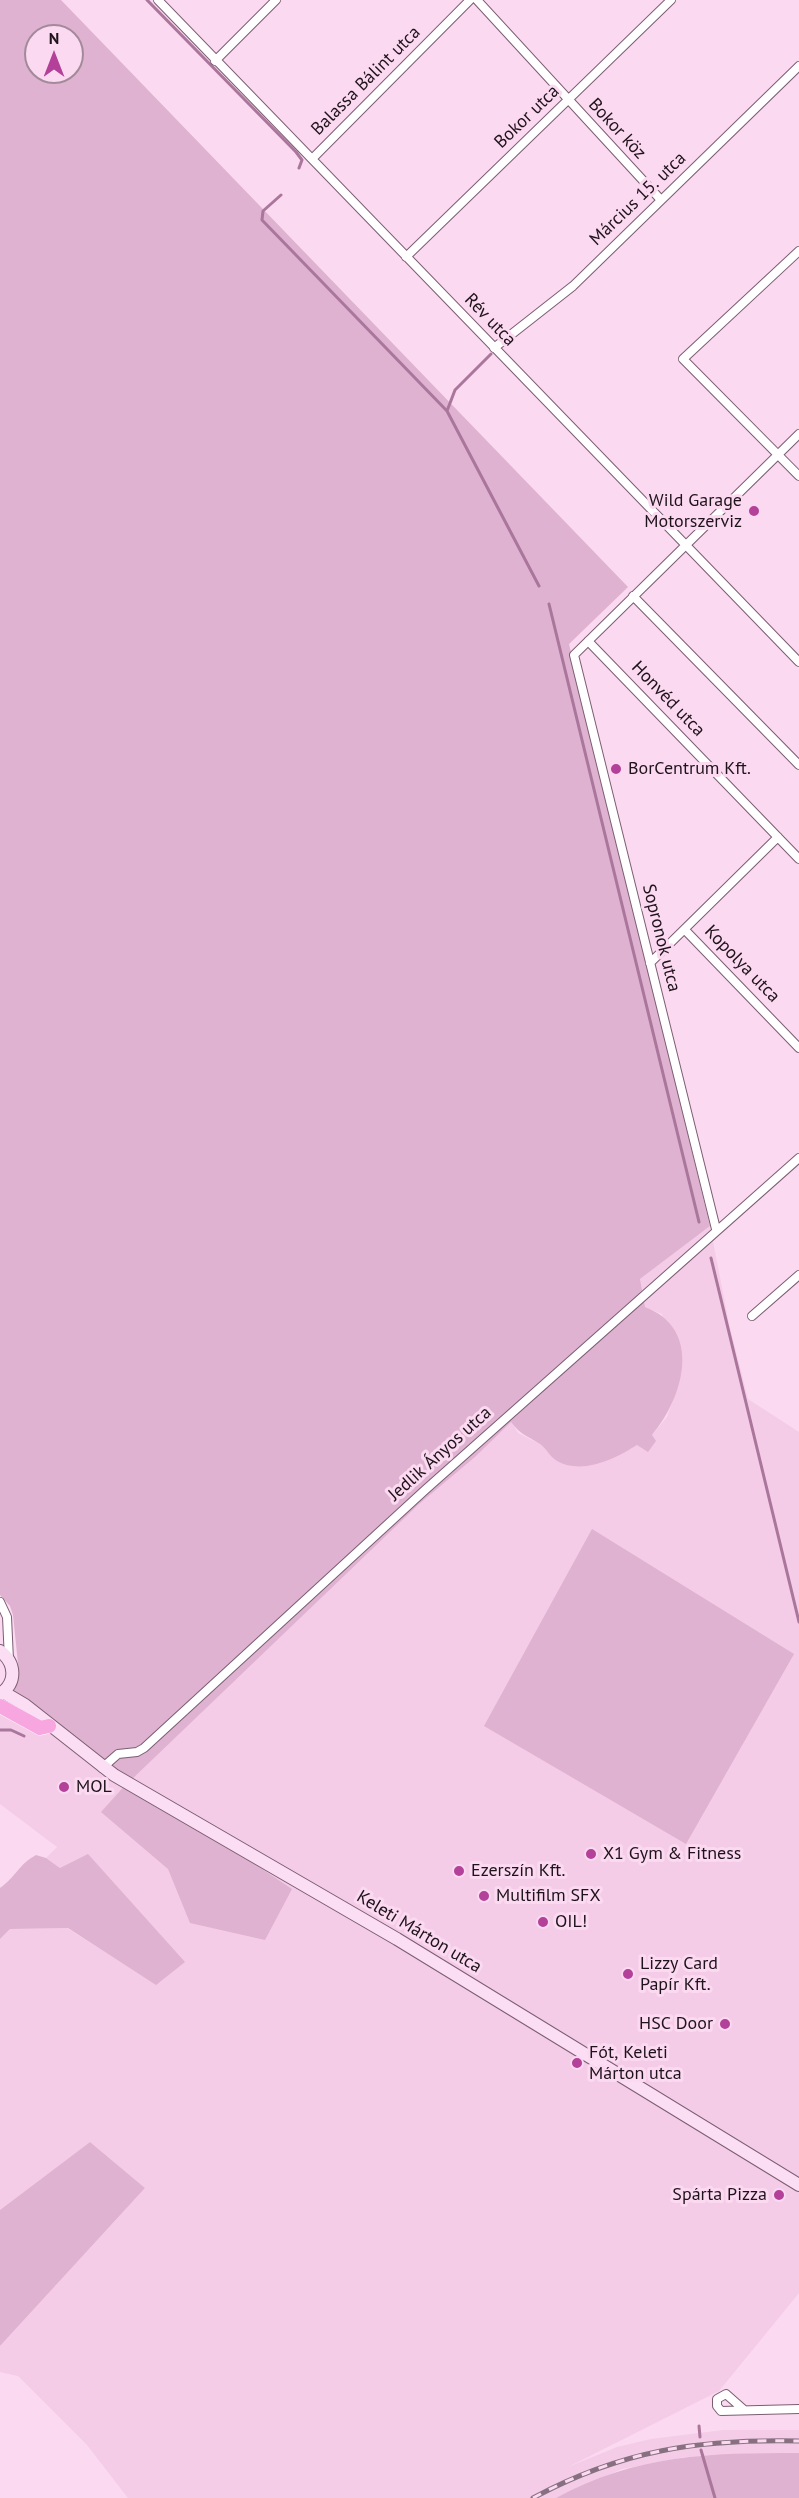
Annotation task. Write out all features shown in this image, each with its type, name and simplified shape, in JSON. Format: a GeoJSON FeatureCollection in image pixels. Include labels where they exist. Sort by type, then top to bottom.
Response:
{"type":"FeatureCollection","features":[{"type":"Feature","properties":{"kind":"highway"},"geometry":{"type":"LineString","coordinates":[[3,1694],[40,1728],[49,1726]]}},
{"type":"Feature","properties":{"kind":"main road"},"geometry":{"type":"LineString","coordinates":[[3,1694],[13,1675],[4,1655]]}},
{"type":"Feature","properties":{"kind":"main road","name":"Keleti Márton utca"},"geometry":{"type":"LineString","coordinates":[[3,1694],[25,1705],[102,1768],[397,1939],[799,2185]]}},
{"type":"Feature","properties":{"kind":"street","name":"Rév utca"},"geometry":{"type":"LineString","coordinates":[[158,0],[799,662]]}},
{"type":"Feature","properties":{"kind":"street"},"geometry":{"type":"LineString","coordinates":[[215,61],[276,0]]}},
{"type":"Feature","properties":{"kind":"street","name":"Balassa Bálint utca"},"geometry":{"type":"LineString","coordinates":[[312,159],[470,0]]}},
{"type":"Feature","properties":{"kind":"street","name":"Bokor köz"},"geometry":{"type":"LineString","coordinates":[[477,0],[661,200]]}},
{"type":"Feature","properties":{"kind":"street","name":"Bokor utca"},"geometry":{"type":"LineString","coordinates":[[406,257],[671,0]]}},
{"type":"Feature","properties":{"kind":"street","name":"Március 15. utca"},"geometry":{"type":"LineString","coordinates":[[494,348],[573,286],[799,66]]}},
{"type":"Feature","properties":{"kind":"street"},"geometry":{"type":"LineString","coordinates":[[799,251],[683,359],[799,476]]}},
{"type":"Feature","properties":{"kind":"street"},"geometry":{"type":"LineString","coordinates":[[588,641],[799,434]]}},
{"type":"Feature","properties":{"kind":"street"},"geometry":{"type":"LineString","coordinates":[[633,596],[799,765]]}},
{"type":"Feature","properties":{"kind":"street","name":"Sopronok utca"},"geometry":{"type":"LineString","coordinates":[[588,641],[574,655],[716,1229]]}},
{"type":"Feature","properties":{"kind":"street","name":"Honvéd utca"},"geometry":{"type":"LineString","coordinates":[[588,641],[799,859]]}},
{"type":"Feature","properties":{"kind":"street"},"geometry":{"type":"LineString","coordinates":[[650,963],[778,837]]}},
{"type":"Feature","properties":{"kind":"street","name":"Kopolya utca"},"geometry":{"type":"LineString","coordinates":[[685,930],[799,1048]]}},
{"type":"Feature","properties":{"kind":"street","name":"Jedlik Ányos utca"},"geometry":{"type":"LineString","coordinates":[[102,1768],[118,1754],[137,1752],[144,1748],[354,1555],[716,1229],[799,1158]]}},
{"type":"Feature","properties":{"kind":"street"},"geometry":{"type":"LineString","coordinates":[[753,1316],[799,1275]]}},
{"type":"Feature","properties":{"kind":"street"},"geometry":{"type":"LineString","coordinates":[[0,1602],[7,1623],[4,1655]]}},
{"type":"Feature","properties":{"kind":"street"},"geometry":{"type":"LineString","coordinates":[[0,1638],[7,1623]]}},
{"type":"Feature","properties":{"kind":"street"},"geometry":{"type":"LineString","coordinates":[[743,2409],[799,2409]]}},
{"type":"Feature","properties":{"kind":"shaded area"},"geometry":{"type":"Polygon","coordinates":[[[0,0],[61,0],[628,587],[569,644],[710,1226],[640,1279],[645,1307],[663,1317],[675,1331],[681,1347],[682,1365],[673,1402],[652,1435],[656,1441],[648,1452],[637,1445],[598,1464],[567,1465],[557,1461],[511,1422],[475,1457],[418,1505],[130,1781],[292,1889],[265,1940],[190,1923],[168,1869],[101,1812],[129,1781],[15,1692],[10,1684],[19,1673],[10,1606],[0,1595],[0,0]]]}},
{"type":"Feature","properties":{"kind":"shaded area"},"geometry":{"type":"Polygon","coordinates":[[[710,1226],[729,1324],[748,1399],[799,1432],[799,2293],[719,2391],[568,2467],[617,2447],[651,2439],[723,2430],[799,2430],[799,2453],[685,2457],[622,2469],[556,2498],[128,2498],[87,2445],[18,2376],[0,2372],[0,2346],[145,2188],[90,2142],[0,2210],[0,1939],[10,1929],[67,1928],[156,1984],[60,1868],[46,1858],[57,1847],[0,1804],[0,1711],[15,1692],[418,1505],[475,1457],[511,1421],[518,1433],[542,1445],[555,1460],[631,1449],[652,1435],[667,1417],[678,1386],[662,1314],[645,1307],[640,1279],[710,1226]]]}},
{"type":"Feature","properties":{"kind":"shaded area"},"geometry":{"type":"Polygon","coordinates":[[[592,1529],[794,1654],[686,1844],[484,1726],[592,1529]]]}},
{"type":"Feature","properties":{"kind":"shaded area"},"geometry":{"type":"Polygon","coordinates":[[[88,1854],[185,1962],[156,1985],[68,1928],[10,1929],[0,1939],[0,1888],[25,1863],[36,1855],[46,1858],[60,1868],[88,1854]]]}},
{"type":"Feature","properties":{"kind":"shaded area"},"geometry":{"type":"Polygon","coordinates":[[[90,2142],[145,2188],[0,2346],[0,2210],[90,2142]]]}},
{"type":"Feature","properties":{"kind":"shaded area"},"geometry":{"type":"Polygon","coordinates":[[[799,2453],[799,2498],[556,2498],[586,2483],[645,2464],[704,2456],[799,2453]]]}},
{"type":"Feature","properties":{"kind":"waterway"},"geometry":{"type":"LineString","coordinates":[[147,0],[296,152],[302,160],[299,168]]}},
{"type":"Feature","properties":{"kind":"waterway"},"geometry":{"type":"LineString","coordinates":[[281,195],[263,211],[262,220],[447,411],[539,586]]}},
{"type":"Feature","properties":{"kind":"waterway"},"geometry":{"type":"LineString","coordinates":[[447,411],[455,390],[491,354]]}},
{"type":"Feature","properties":{"kind":"waterway"},"geometry":{"type":"LineString","coordinates":[[549,604],[699,1222]]}},
{"type":"Feature","properties":{"kind":"waterway"},"geometry":{"type":"LineString","coordinates":[[711,1258],[799,1622]]}},
{"type":"Feature","properties":{"kind":"waterway"},"geometry":{"type":"LineString","coordinates":[[0,1730],[11,1730],[24,1736]]}},
{"type":"Feature","properties":{"kind":"waterway"},"geometry":{"type":"LineString","coordinates":[[699,2426],[700,2437]]}},
{"type":"Feature","properties":{"kind":"waterway"},"geometry":{"type":"LineString","coordinates":[[701,2450],[715,2498]]}},
{"type":"Feature","properties":{"kind":"railway"},"geometry":{"type":"LineString","coordinates":[[533,2498],[598,2469],[630,2458],[662,2451],[728,2442],[799,2441]]}},
{"type":"Feature","properties":{"kind":"place","name":"Wild Garage Motorszerviz"},"geometry":{"type":"Point","coordinates":[754,511]}},
{"type":"Feature","properties":{"kind":"place","name":"BorCentrum Kft."},"geometry":{"type":"Point","coordinates":[616,769]}},
{"type":"Feature","properties":{"kind":"place","name":"MOL"},"geometry":{"type":"Point","coordinates":[64,1787]}},
{"type":"Feature","properties":{"kind":"place","name":"X1 Gym & Fitness"},"geometry":{"type":"Point","coordinates":[591,1854]}},
{"type":"Feature","properties":{"kind":"place","name":"Ezerszín Kft."},"geometry":{"type":"Point","coordinates":[459,1871]}},
{"type":"Feature","properties":{"kind":"place","name":"Multifilm SFX"},"geometry":{"type":"Point","coordinates":[484,1896]}},
{"type":"Feature","properties":{"kind":"place","name":"OIL!"},"geometry":{"type":"Point","coordinates":[543,1922]}},
{"type":"Feature","properties":{"kind":"place","name":"Lizzy Card Papír Kft."},"geometry":{"type":"Point","coordinates":[628,1974]}},
{"type":"Feature","properties":{"kind":"place","name":"HSC Door"},"geometry":{"type":"Point","coordinates":[725,2024]}},
{"type":"Feature","properties":{"kind":"place","name":"Fót, Keleti Márton utca"},"geometry":{"type":"Point","coordinates":[577,2063]}},
{"type":"Feature","properties":{"kind":"place","name":"Spárta Pizza"},"geometry":{"type":"Point","coordinates":[779,2195]}}]}
